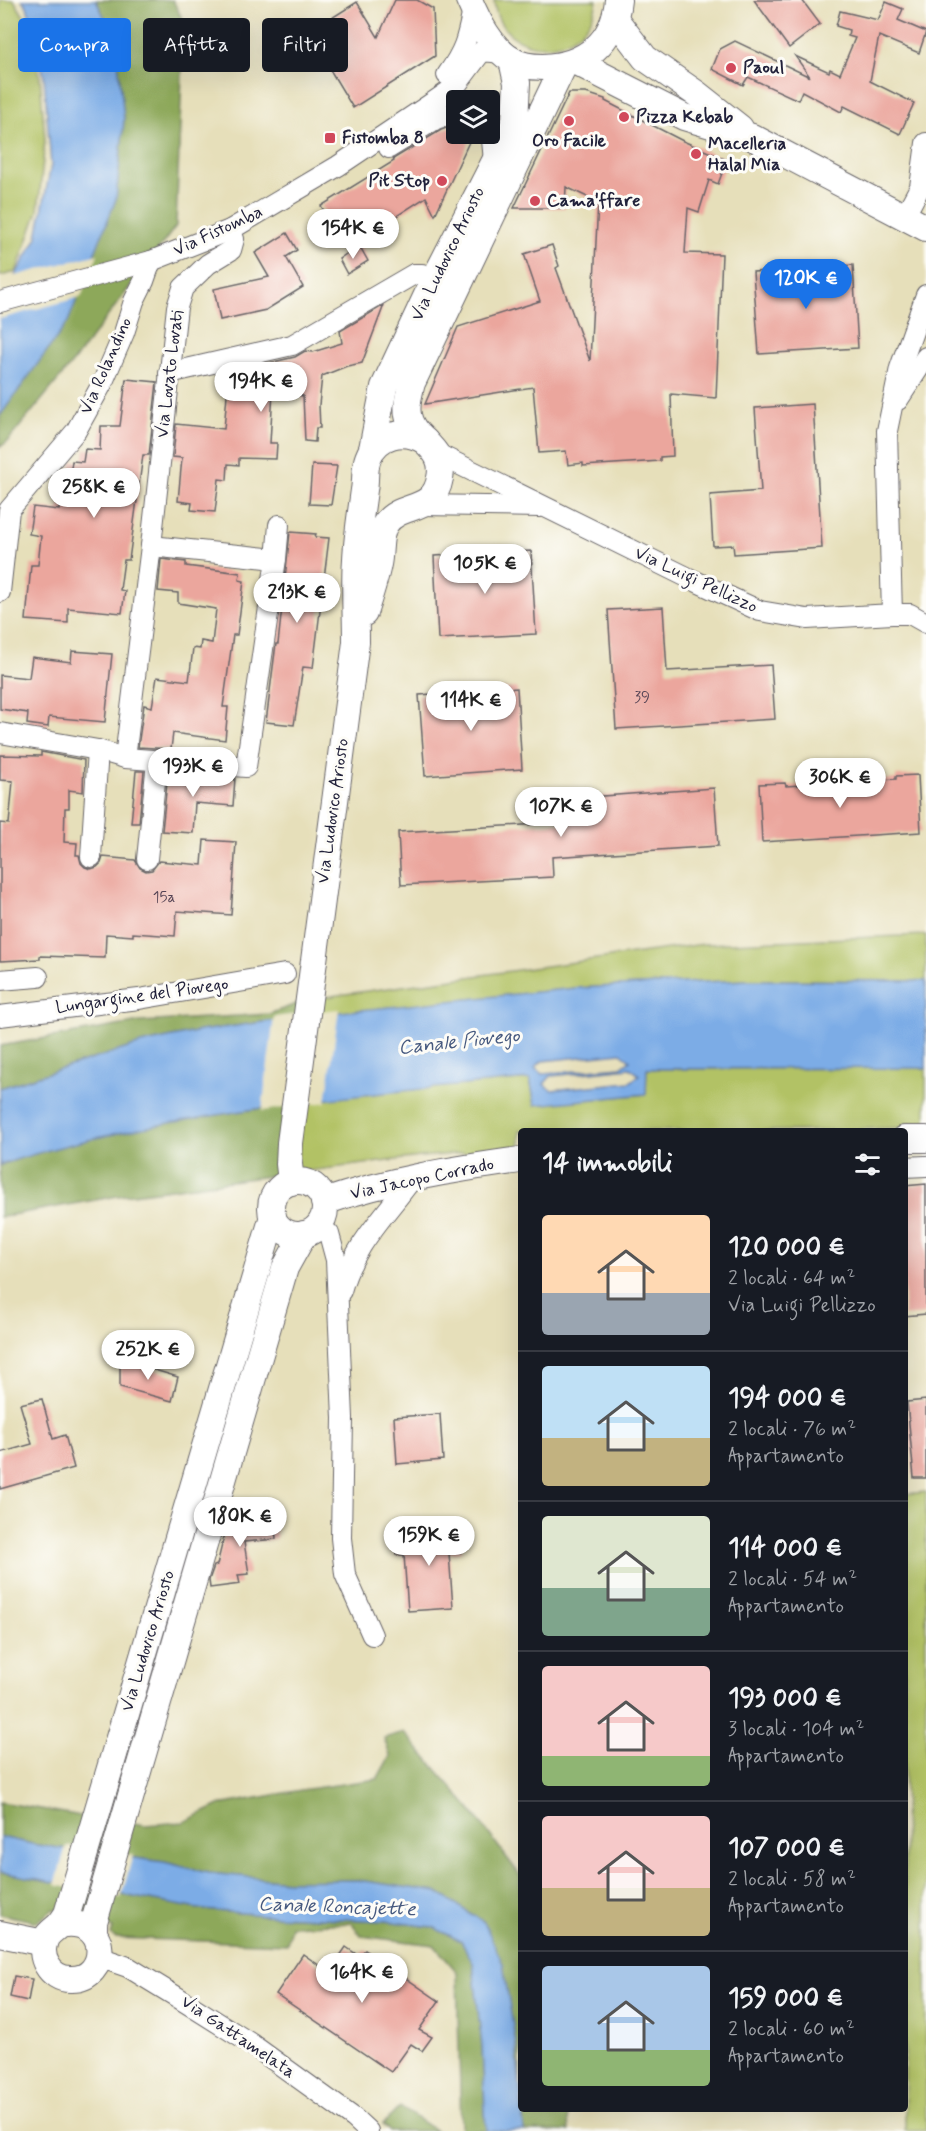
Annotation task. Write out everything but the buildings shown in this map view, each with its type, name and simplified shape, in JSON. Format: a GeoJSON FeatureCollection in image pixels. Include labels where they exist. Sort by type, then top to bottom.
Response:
{"type":"FeatureCollection","features":[{"type":"Feature","properties":{"kind":"main road"},"geometry":{"type":"LineString","coordinates":[[471,5],[490,40],[508,57],[533,67],[570,63],[593,51],[610,32],[622,8]]}},
{"type":"Feature","properties":{"kind":"main road"},"geometry":{"type":"LineString","coordinates":[[622,8],[645,58],[697,94],[752,137],[915,222]]}},
{"type":"Feature","properties":{"kind":"main road","name":"Via Ludovico Ariosto"},"geometry":{"type":"LineString","coordinates":[[291,1182],[290,1143],[356,642],[356,561],[366,465],[372,449],[384,387],[434,280],[515,123],[517,83],[508,57]]}},
{"type":"Feature","properties":{"kind":"main road"},"geometry":{"type":"LineString","coordinates":[[570,63],[684,117],[752,137]]}},
{"type":"Feature","properties":{"kind":"main road","name":"Via Ludovico Ariosto"},"geometry":{"type":"LineString","coordinates":[[356,642],[378,564],[380,541],[385,524],[394,515],[417,507],[433,495],[440,482],[441,467],[431,447],[412,426],[408,417],[408,400],[412,383],[570,63]]}},
{"type":"Feature","properties":{"kind":"main road"},"geometry":{"type":"LineString","coordinates":[[372,449],[382,440],[395,435],[411,435],[431,447]]}},
{"type":"Feature","properties":{"kind":"main road"},"geometry":{"type":"LineString","coordinates":[[366,480],[372,493],[390,507],[402,510],[417,507]]}},
{"type":"Feature","properties":{"kind":"main road"},"geometry":{"type":"LineString","coordinates":[[908,1139],[926,1138]]}},
{"type":"Feature","properties":{"kind":"main road","name":"Via Jacopo Corrado"},"geometry":{"type":"LineString","coordinates":[[316,1220],[358,1191],[473,1167],[518,1160]]}},
{"type":"Feature","properties":{"kind":"main road"},"geometry":{"type":"LineString","coordinates":[[302,1181],[312,1185],[320,1192],[316,1220],[298,1234],[285,1231],[280,1227],[273,1216],[271,1207],[275,1192],[291,1182],[302,1181]]}},
{"type":"Feature","properties":{"kind":"main road","name":"Via Ludovico Ariosto"},"geometry":{"type":"LineString","coordinates":[[57,1927],[94,1821],[273,1216]]}},
{"type":"Feature","properties":{"kind":"main road","name":"Via Ludovico Ariosto"},"geometry":{"type":"LineString","coordinates":[[96,1938],[121,1827],[285,1268],[316,1220]]}},
{"type":"Feature","properties":{"kind":"main road"},"geometry":{"type":"LineString","coordinates":[[0,1934],[72,1923],[84,1926],[96,1938],[94,1968],[88,1974],[80,1978],[63,1978],[55,1974],[44,1961],[57,1927]]}},
{"type":"Feature","properties":{"kind":"street","name":"Via Fistomba"},"geometry":{"type":"LineString","coordinates":[[338,166],[353,143],[445,78],[461,55],[467,38],[471,5]]}},
{"type":"Feature","properties":{"kind":"street","name":"Via Fistomba"},"geometry":{"type":"LineString","coordinates":[[0,302],[151,261],[230,230],[338,166],[454,87],[483,51],[508,57]]}},
{"type":"Feature","properties":{"kind":"street","name":"Via Fistomba"},"geometry":{"type":"LineString","coordinates":[[338,166],[384,151],[436,119],[446,116]]}},
{"type":"Feature","properties":{"kind":"street"},"geometry":{"type":"LineString","coordinates":[[915,222],[926,143]]}},
{"type":"Feature","properties":{"kind":"street"},"geometry":{"type":"LineString","coordinates":[[492,144],[494,161]]}},
{"type":"Feature","properties":{"kind":"street","name":"Via Lovato Lovati"},"geometry":{"type":"LineString","coordinates":[[126,758],[152,546],[177,307],[183,288],[208,264],[231,250],[234,239],[230,230]]}},
{"type":"Feature","properties":{"kind":"street","name":"Via Rolandino"},"geometry":{"type":"LineString","coordinates":[[0,592],[9,510],[76,432],[102,384],[151,261]]}},
{"type":"Feature","properties":{"kind":"street"},"geometry":{"type":"LineString","coordinates":[[170,373],[292,345],[414,274],[422,274],[434,280]]}},
{"type":"Feature","properties":{"kind":"street"},"geometry":{"type":"LineString","coordinates":[[892,615],[887,431],[900,368],[926,295]]}},
{"type":"Feature","properties":{"kind":"street"},"geometry":{"type":"LineString","coordinates":[[891,410],[926,357]]}},
{"type":"Feature","properties":{"kind":"street","name":"Via Luigi Pellizzo"},"geometry":{"type":"LineString","coordinates":[[431,447],[546,507],[760,611],[807,619],[910,614],[926,622]]}},
{"type":"Feature","properties":{"kind":"street","name":"Via Luigi Pellizzo"},"geometry":{"type":"LineString","coordinates":[[417,507],[546,507]]}},
{"type":"Feature","properties":{"kind":"street"},"geometry":{"type":"LineString","coordinates":[[0,734],[98,750],[126,758],[246,767],[279,525]]}},
{"type":"Feature","properties":{"kind":"street"},"geometry":{"type":"LineString","coordinates":[[152,546],[276,559]]}},
{"type":"Feature","properties":{"kind":"street"},"geometry":{"type":"LineString","coordinates":[[92,857],[98,750]]}},
{"type":"Feature","properties":{"kind":"street"},"geometry":{"type":"LineString","coordinates":[[147,859],[157,762]]}},
{"type":"Feature","properties":{"kind":"street","name":"Lungargine del Piovego"},"geometry":{"type":"LineString","coordinates":[[0,1016],[139,999],[285,974]]}},
{"type":"Feature","properties":{"kind":"street"},"geometry":{"type":"LineString","coordinates":[[0,980],[38,977]]}},
{"type":"Feature","properties":{"kind":"street"},"geometry":{"type":"LineString","coordinates":[[908,1167],[926,1167]]}},
{"type":"Feature","properties":{"kind":"street"},"geometry":{"type":"LineString","coordinates":[[338,1303],[344,1279],[363,1240],[411,1180]]}},
{"type":"Feature","properties":{"kind":"street"},"geometry":{"type":"LineString","coordinates":[[316,1220],[329,1234],[336,1260],[343,1418],[341,1538],[345,1574],[372,1635]]}},
{"type":"Feature","properties":{"kind":"street","name":"Via Gattamelata"},"geometry":{"type":"LineString","coordinates":[[96,1938],[128,1967],[249,2043],[354,2118],[368,2131]]}},
{"type":"Feature","properties":{"kind":"green space"},"geometry":{"type":"Polygon","coordinates":[[[0,0],[14,0],[25,18],[18,18],[18,72],[39,72],[45,140],[38,211],[16,272],[0,276],[0,0]]]}},
{"type":"Feature","properties":{"kind":"green space"},"geometry":{"type":"Polygon","coordinates":[[[96,0],[173,0],[182,18],[143,18],[143,72],[182,72],[176,226],[73,362],[7,442],[0,447],[0,416],[116,199],[124,119],[119,72],[131,72],[131,18],[105,18],[96,0]]]}},
{"type":"Feature","properties":{"kind":"green space"},"geometry":{"type":"Polygon","coordinates":[[[494,0],[597,0],[590,20],[578,35],[562,43],[544,46],[526,43],[511,34],[499,20],[494,0]]]}},
{"type":"Feature","properties":{"kind":"green space"},"geometry":{"type":"Polygon","coordinates":[[[926,935],[926,981],[747,980],[576,988],[307,1016],[310,999],[704,944],[926,935]]]}},
{"type":"Feature","properties":{"kind":"green space"},"geometry":{"type":"Polygon","coordinates":[[[307,1000],[307,1016],[200,1031],[141,1044],[0,1088],[0,1046],[140,1022],[269,1014],[307,1000]]]}},
{"type":"Feature","properties":{"kind":"green space"},"geometry":{"type":"Polygon","coordinates":[[[926,1068],[926,1127],[518,1128],[518,1148],[420,1157],[285,1174],[296,1103],[347,1095],[530,1079],[535,1104],[646,1094],[646,1069],[926,1068]]]}},
{"type":"Feature","properties":{"kind":"green space"},"geometry":{"type":"Polygon","coordinates":[[[296,1103],[285,1174],[118,1196],[0,1217],[0,1165],[73,1143],[146,1127],[296,1103]]]}},
{"type":"Feature","properties":{"kind":"green space"},"geometry":{"type":"Polygon","coordinates":[[[926,1492],[926,2131],[905,2131],[905,2112],[908,2112],[908,1494],[926,1492]]]}},
{"type":"Feature","properties":{"kind":"green space"},"geometry":{"type":"Polygon","coordinates":[[[404,1732],[471,1810],[518,1872],[518,2070],[516,2044],[484,1922],[437,1892],[357,1880],[288,1881],[208,1873],[164,1862],[37,1845],[0,1837],[0,1802],[97,1820],[145,1825],[184,1822],[219,1805],[377,1779],[390,1756],[384,1738],[404,1732]]]}},
{"type":"Feature","properties":{"kind":"green space"},"geometry":{"type":"Polygon","coordinates":[[[0,1872],[204,1910],[385,1921],[433,1927],[461,1941],[473,1963],[482,2046],[486,2131],[461,2131],[457,1972],[434,1945],[361,1936],[352,1923],[291,1926],[287,1944],[115,1938],[111,1935],[113,1928],[54,1909],[37,1922],[0,1914],[0,1872]]]}},
{"type":"Feature","properties":{"kind":"green space"},"geometry":{"type":"Polygon","coordinates":[[[400,2107],[436,2131],[389,2131],[383,2124],[400,2107]]]}},
{"type":"Feature","properties":{"kind":"green space"},"geometry":{"type":"Polygon","coordinates":[[[522,2112],[567,2112],[569,2131],[524,2131],[522,2112]]]}},
{"type":"Feature","properties":{"kind":"water"},"geometry":{"type":"Polygon","coordinates":[[[22,0],[96,0],[105,18],[30,18],[27,6],[22,0]]]}},
{"type":"Feature","properties":{"kind":"water"},"geometry":{"type":"Polygon","coordinates":[[[43,72],[119,72],[124,119],[116,199],[68,322],[0,416],[0,303],[37,237],[51,165],[43,72]]]}},
{"type":"Feature","properties":{"kind":"water","name":"Canale Piovego"},"geometry":{"type":"Polygon","coordinates":[[[747,980],[926,981],[926,1068],[647,1069],[646,1094],[535,1105],[530,1079],[405,1091],[282,1105],[148,1127],[74,1143],[0,1165],[0,1088],[141,1044],[200,1031],[321,1014],[576,988],[747,980]],[[621,1053],[542,1061],[535,1068],[542,1074],[621,1067],[630,1060],[621,1053]],[[630,1068],[551,1076],[544,1084],[551,1090],[630,1082],[639,1075],[630,1068]]]}},
{"type":"Feature","properties":{"kind":"water","name":"Canale Roncajette"},"geometry":{"type":"Polygon","coordinates":[[[0,1837],[37,1845],[164,1862],[208,1873],[288,1881],[357,1880],[437,1892],[484,1922],[503,1964],[516,2044],[518,2112],[522,2112],[524,2131],[486,2131],[482,2046],[473,1963],[461,1941],[433,1927],[385,1921],[204,1910],[0,1872],[0,1837]]]}},
{"type":"Feature","properties":{"kind":"pier"},"geometry":{"type":"Polygon","coordinates":[[[98,254],[81,297],[0,319],[0,297],[11,277],[98,254]]]}},
{"type":"Feature","properties":{"kind":"pier"},"geometry":{"type":"Polygon","coordinates":[[[339,1009],[326,1102],[262,1111],[274,1017],[339,1009]]]}},
{"type":"Feature","properties":{"kind":"pier"},"geometry":{"type":"Polygon","coordinates":[[[66,1846],[133,1855],[121,1898],[55,1885],[66,1846]]]}},
{"type":"Feature","properties":{"kind":"place","name":"Paoul"},"geometry":{"type":"Point","coordinates":[731,68]}},
{"type":"Feature","properties":{"kind":"place","name":"Pizza Kebab"},"geometry":{"type":"Point","coordinates":[624,117]}},
{"type":"Feature","properties":{"kind":"place","name":"Oro Facile"},"geometry":{"type":"Point","coordinates":[569,121]}},
{"type":"Feature","properties":{"kind":"place","name":"Fistomba 8"},"geometry":{"type":"Point","coordinates":[330,138]}},
{"type":"Feature","properties":{"kind":"place","name":"Macelleria Halal Mia"},"geometry":{"type":"Point","coordinates":[696,154]}},
{"type":"Feature","properties":{"kind":"place","name":"Pit Stop"},"geometry":{"type":"Point","coordinates":[442,181]}},
{"type":"Feature","properties":{"kind":"place","name":"Cama'ffare"},"geometry":{"type":"Point","coordinates":[535,201]}}]}
